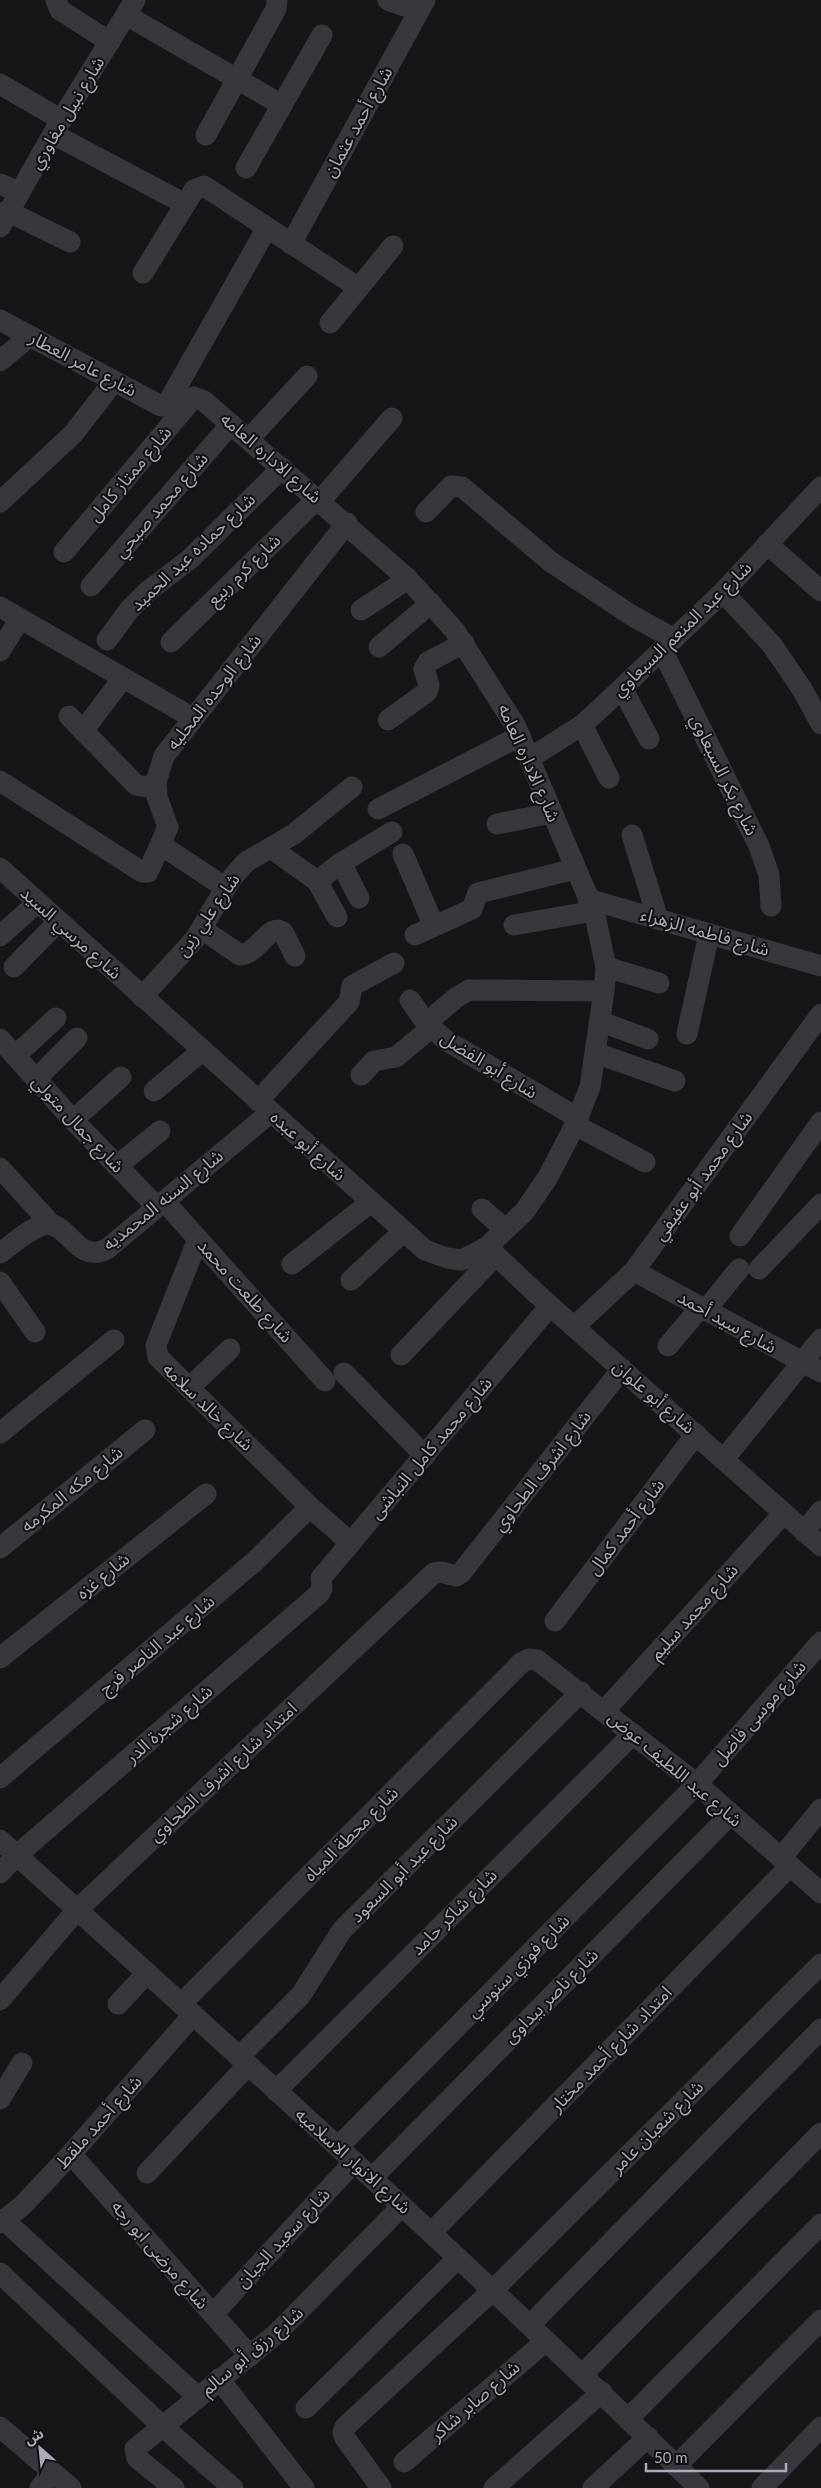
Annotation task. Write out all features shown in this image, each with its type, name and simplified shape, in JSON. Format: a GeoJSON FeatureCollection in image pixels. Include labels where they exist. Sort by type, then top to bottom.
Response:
{"type":"FeatureCollection","features":[{"type":"Feature","properties":{"kind":"street"},"geometry":{"type":"LineString","coordinates":[[56,0],[60,10],[110,42]]}},
{"type":"Feature","properties":{"kind":"street"},"geometry":{"type":"LineString","coordinates":[[258,0],[270,0]]}},
{"type":"Feature","properties":{"kind":"street"},"geometry":{"type":"LineString","coordinates":[[206,135],[276,9],[277,0]]}},
{"type":"Feature","properties":{"kind":"street"},"geometry":{"type":"LineString","coordinates":[[388,0],[422,6]]}},
{"type":"Feature","properties":{"kind":"street","name":"شارع أحمد عثمان"},"geometry":{"type":"LineString","coordinates":[[291,244],[422,6]]}},
{"type":"Feature","properties":{"kind":"street"},"geometry":{"type":"LineString","coordinates":[[130,8],[237,79],[282,105]]}},
{"type":"Feature","properties":{"kind":"street","name":"شارع نبيل مغاوري"},"geometry":{"type":"LineString","coordinates":[[4,219],[9,188],[57,127],[130,8]]}},
{"type":"Feature","properties":{"kind":"street"},"geometry":{"type":"LineString","coordinates":[[246,168],[322,36]]}},
{"type":"Feature","properties":{"kind":"street"},"geometry":{"type":"LineString","coordinates":[[0,84],[57,127],[186,204]]}},
{"type":"Feature","properties":{"kind":"street"},"geometry":{"type":"LineString","coordinates":[[143,274],[196,188],[204,186],[358,288]]}},
{"type":"Feature","properties":{"kind":"street"},"geometry":{"type":"LineString","coordinates":[[4,219],[70,242]]}},
{"type":"Feature","properties":{"kind":"street"},"geometry":{"type":"LineString","coordinates":[[166,406],[267,228]]}},
{"type":"Feature","properties":{"kind":"street"},"geometry":{"type":"LineString","coordinates":[[330,323],[393,246]]}},
{"type":"Feature","properties":{"kind":"street","name":"شارع عامر العطار"},"geometry":{"type":"LineString","coordinates":[[0,320],[161,406],[166,406]]}},
{"type":"Feature","properties":{"kind":"street"},"geometry":{"type":"LineString","coordinates":[[0,361],[30,336]]}},
{"type":"Feature","properties":{"kind":"street"},"geometry":{"type":"LineString","coordinates":[[249,439],[307,376]]}},
{"type":"Feature","properties":{"kind":"street"},"geometry":{"type":"LineString","coordinates":[[0,502],[73,434],[114,381]]}},
{"type":"Feature","properties":{"kind":"street"},"geometry":{"type":"LineString","coordinates":[[166,406],[195,396]]}},
{"type":"Feature","properties":{"kind":"street","name":"شارع الاداره العامه"},"geometry":{"type":"LineString","coordinates":[[195,396],[204,401],[347,523],[408,579],[431,603],[464,643],[496,692],[520,736],[591,905],[606,967],[601,1022],[590,1087],[577,1122],[548,1178],[524,1212],[505,1229],[492,1251]]}},
{"type":"Feature","properties":{"kind":"street","name":"شارع ممتاز كامل"},"geometry":{"type":"LineString","coordinates":[[64,552],[195,396]]}},
{"type":"Feature","properties":{"kind":"street","name":"شارع كرم ربيع"},"geometry":{"type":"LineString","coordinates":[[171,642],[319,500],[392,418]]}},
{"type":"Feature","properties":{"kind":"street","name":"شارع محمد صبحي"},"geometry":{"type":"LineString","coordinates":[[91,586],[231,424]]}},
{"type":"Feature","properties":{"kind":"street","name":"شارع حماده عبد الحميد"},"geometry":{"type":"LineString","coordinates":[[108,640],[130,608],[190,559],[282,468]]}},
{"type":"Feature","properties":{"kind":"street"},"geometry":{"type":"LineString","coordinates":[[426,512],[451,486],[462,487],[559,568],[631,615],[668,644]]}},
{"type":"Feature","properties":{"kind":"street","name":"شارع عبد المنعم السبعاوي"},"geometry":{"type":"LineString","coordinates":[[530,758],[582,724],[622,688],[723,592],[821,487]]}},
{"type":"Feature","properties":{"kind":"street","name":"شارع الوحده المحليه"},"geometry":{"type":"LineString","coordinates":[[0,781],[140,871],[146,873],[150,871],[167,831],[168,822],[157,797],[156,782],[164,756],[347,523]]}},
{"type":"Feature","properties":{"kind":"street"},"geometry":{"type":"LineString","coordinates":[[768,544],[821,591]]}},
{"type":"Feature","properties":{"kind":"street"},"geometry":{"type":"LineString","coordinates":[[361,610],[408,579]]}},
{"type":"Feature","properties":{"kind":"street"},"geometry":{"type":"LineString","coordinates":[[723,592],[772,645],[818,710]]}},
{"type":"Feature","properties":{"kind":"street"},"geometry":{"type":"LineString","coordinates":[[379,647],[431,603]]}},
{"type":"Feature","properties":{"kind":"street"},"geometry":{"type":"LineString","coordinates":[[0,607],[193,718]]}},
{"type":"Feature","properties":{"kind":"street"},"geometry":{"type":"LineString","coordinates":[[0,651],[20,618]]}},
{"type":"Feature","properties":{"kind":"street"},"geometry":{"type":"LineString","coordinates":[[388,720],[427,692],[429,685],[424,669],[428,662],[464,643]]}},
{"type":"Feature","properties":{"kind":"street","name":"شارع بكر السبعاوي"},"geometry":{"type":"LineString","coordinates":[[668,644],[759,846],[768,875],[771,906]]}},
{"type":"Feature","properties":{"kind":"street"},"geometry":{"type":"LineString","coordinates":[[123,678],[76,724],[136,786],[147,787],[156,782]]}},
{"type":"Feature","properties":{"kind":"street"},"geometry":{"type":"LineString","coordinates":[[622,688],[649,739]]}},
{"type":"Feature","properties":{"kind":"street"},"geometry":{"type":"LineString","coordinates":[[582,724],[609,778]]}},
{"type":"Feature","properties":{"kind":"street"},"geometry":{"type":"LineString","coordinates":[[378,809],[520,736]]}},
{"type":"Feature","properties":{"kind":"street","name":"شارع علي زين"},"geometry":{"type":"LineString","coordinates":[[142,997],[202,929],[226,888],[246,862],[294,834],[352,787]]}},
{"type":"Feature","properties":{"kind":"street"},"geometry":{"type":"LineString","coordinates":[[498,824],[552,813]]}},
{"type":"Feature","properties":{"kind":"street"},"geometry":{"type":"LineString","coordinates":[[317,881],[392,832]]}},
{"type":"Feature","properties":{"kind":"street"},"geometry":{"type":"LineString","coordinates":[[632,835],[658,919]]}},
{"type":"Feature","properties":{"kind":"street"},"geometry":{"type":"LineString","coordinates":[[161,845],[226,888]]}},
{"type":"Feature","properties":{"kind":"street"},"geometry":{"type":"LineString","coordinates":[[271,848],[317,881],[337,917]]}},
{"type":"Feature","properties":{"kind":"street"},"geometry":{"type":"LineString","coordinates":[[403,854],[424,930],[472,909],[478,893],[575,869]]}},
{"type":"Feature","properties":{"kind":"street"},"geometry":{"type":"LineString","coordinates":[[342,863],[359,898]]}},
{"type":"Feature","properties":{"kind":"street","name":"شارع مرسي السيد"},"geometry":{"type":"LineString","coordinates":[[0,868],[142,997]]}},
{"type":"Feature","properties":{"kind":"street"},"geometry":{"type":"LineString","coordinates":[[0,936],[37,903]]}},
{"type":"Feature","properties":{"kind":"street"},"geometry":{"type":"LineString","coordinates":[[514,925],[591,905]]}},
{"type":"Feature","properties":{"kind":"street","name":"شارع فاطمه الزهراء"},"geometry":{"type":"LineString","coordinates":[[591,905],[658,919],[820,962]]}},
{"type":"Feature","properties":{"kind":"street"},"geometry":{"type":"LineString","coordinates":[[14,967],[58,922]]}},
{"type":"Feature","properties":{"kind":"street"},"geometry":{"type":"LineString","coordinates":[[202,929],[240,956],[248,954],[272,932],[278,930],[283,932],[295,956]]}},
{"type":"Feature","properties":{"kind":"street"},"geometry":{"type":"LineString","coordinates":[[687,1034],[709,934]]}},
{"type":"Feature","properties":{"kind":"street","name":"شارع السنه المحمديه"},"geometry":{"type":"LineString","coordinates":[[0,1168],[53,1226],[87,1253],[107,1249],[160,1204],[264,1107],[349,1002],[352,986],[394,963]]}},
{"type":"Feature","properties":{"kind":"street"},"geometry":{"type":"LineString","coordinates":[[606,967],[659,984]]}},
{"type":"Feature","properties":{"kind":"street"},"geometry":{"type":"LineString","coordinates":[[361,1074],[374,1061],[396,1057],[457,997],[469,990],[604,991]]}},
{"type":"Feature","properties":{"kind":"street","name":"شارع أبو عبده"},"geometry":{"type":"LineString","coordinates":[[142,997],[426,1250],[447,1258],[462,1260],[492,1251]]}},
{"type":"Feature","properties":{"kind":"street","name":"شارع أبو الفضل"},"geometry":{"type":"LineString","coordinates":[[410,1000],[428,1025],[467,1053],[645,1162]]}},
{"type":"Feature","properties":{"kind":"street","name":"شارع محمد أبو عفيفي"},"geometry":{"type":"LineString","coordinates":[[574,1327],[634,1271],[821,1014]]}},
{"type":"Feature","properties":{"kind":"street"},"geometry":{"type":"LineString","coordinates":[[15,1056],[56,1018]]}},
{"type":"Feature","properties":{"kind":"street"},"geometry":{"type":"LineString","coordinates":[[601,1022],[648,1039]]}},
{"type":"Feature","properties":{"kind":"street"},"geometry":{"type":"LineString","coordinates":[[36,1079],[77,1038]]}},
{"type":"Feature","properties":{"kind":"street","name":"شارع جمال متولي"},"geometry":{"type":"LineString","coordinates":[[0,1039],[117,1166],[160,1204]]}},
{"type":"Feature","properties":{"kind":"street"},"geometry":{"type":"LineString","coordinates":[[154,1091],[202,1051]]}},
{"type":"Feature","properties":{"kind":"street"},"geometry":{"type":"LineString","coordinates":[[596,1053],[676,1081]]}},
{"type":"Feature","properties":{"kind":"street"},"geometry":{"type":"LineString","coordinates":[[73,1120],[121,1077]]}},
{"type":"Feature","properties":{"kind":"street"},"geometry":{"type":"LineString","coordinates":[[740,1236],[821,1122]]}},
{"type":"Feature","properties":{"kind":"street"},"geometry":{"type":"LineString","coordinates":[[117,1166],[160,1131]]}},
{"type":"Feature","properties":{"kind":"street"},"geometry":{"type":"LineString","coordinates":[[292,1264],[370,1202]]}},
{"type":"Feature","properties":{"kind":"street","name":"شارع طلعت محمد"},"geometry":{"type":"LineString","coordinates":[[160,1204],[198,1239],[335,1377],[425,1456]]}},
{"type":"Feature","properties":{"kind":"street"},"geometry":{"type":"LineString","coordinates":[[668,1346],[703,1309],[821,1204]]}},
{"type":"Feature","properties":{"kind":"street"},"geometry":{"type":"LineString","coordinates":[[482,1209],[505,1229]]}},
{"type":"Feature","properties":{"kind":"street"},"geometry":{"type":"LineString","coordinates":[[0,1254],[39,1226],[53,1226]]}},
{"type":"Feature","properties":{"kind":"street"},"geometry":{"type":"LineString","coordinates":[[351,1280],[404,1231]]}},
{"type":"Feature","properties":{"kind":"street","name":"شارع خالد سلامه"},"geometry":{"type":"LineString","coordinates":[[198,1239],[156,1345],[158,1357],[310,1507],[351,1542]]}},
{"type":"Feature","properties":{"kind":"street"},"geometry":{"type":"LineString","coordinates":[[401,1355],[492,1251]]}},
{"type":"Feature","properties":{"kind":"street","name":"شارع أبو علوان"},"geometry":{"type":"LineString","coordinates":[[492,1251],[550,1306],[724,1458],[821,1546]]}},
{"type":"Feature","properties":{"kind":"street","name":"شارع سيد أحمد"},"geometry":{"type":"LineString","coordinates":[[634,1271],[801,1363],[821,1372]]}},
{"type":"Feature","properties":{"kind":"street"},"geometry":{"type":"LineString","coordinates":[[0,1282],[35,1332]]}},
{"type":"Feature","properties":{"kind":"street","name":"شارع محمد كامل النباشى"},"geometry":{"type":"LineString","coordinates":[[320,1593],[322,1588],[321,1578],[550,1306]]}},
{"type":"Feature","properties":{"kind":"street"},"geometry":{"type":"LineString","coordinates":[[724,1458],[821,1339]]}},
{"type":"Feature","properties":{"kind":"street"},"geometry":{"type":"LineString","coordinates":[[0,1433],[114,1340]]}},
{"type":"Feature","properties":{"kind":"street"},"geometry":{"type":"LineString","coordinates":[[189,1388],[230,1349]]}},
{"type":"Feature","properties":{"kind":"street","name":"شارع اشرف الطحاوي"},"geometry":{"type":"LineString","coordinates":[[462,1573],[622,1369]]}},
{"type":"Feature","properties":{"kind":"street","name":"شارع مكه المكرمه"},"geometry":{"type":"LineString","coordinates":[[0,1548],[145,1430]]}},
{"type":"Feature","properties":{"kind":"street","name":"شارع أحمد كمال"},"geometry":{"type":"LineString","coordinates":[[555,1621],[696,1434]]}},
{"type":"Feature","properties":{"kind":"street","name":"شارع غزه"},"geometry":{"type":"LineString","coordinates":[[0,1658],[206,1494]]}},
{"type":"Feature","properties":{"kind":"street","name":"شارع عبد الناصر فرج"},"geometry":{"type":"LineString","coordinates":[[0,1778],[254,1562],[310,1507]]}},
{"type":"Feature","properties":{"kind":"street"},"geometry":{"type":"LineString","coordinates":[[804,1532],[821,1511]]}},
{"type":"Feature","properties":{"kind":"street","name":"شارع محمد سليم"},"geometry":{"type":"LineString","coordinates":[[605,1710],[784,1514]]}},
{"type":"Feature","properties":{"kind":"street","name":"امتداد شارع اشرف الطحاوي"},"geometry":{"type":"LineString","coordinates":[[0,2000],[77,1910],[434,1573],[441,1572],[456,1576],[462,1573]]}},
{"type":"Feature","properties":{"kind":"street","name":"شارع شجرة الدر"},"geometry":{"type":"LineString","coordinates":[[0,1873],[17,1856],[320,1593]]}},
{"type":"Feature","properties":{"kind":"street","name":"شارع موسى فاضل"},"geometry":{"type":"LineString","coordinates":[[697,1784],[821,1642]]}},
{"type":"Feature","properties":{"kind":"street","name":"شارع عبد اللطيف عوض"},"geometry":{"type":"LineString","coordinates":[[521,1663],[529,1659],[537,1660],[605,1710],[697,1784],[821,1893]]}},
{"type":"Feature","properties":{"kind":"street","name":"شارع محطة المياه"},"geometry":{"type":"LineString","coordinates":[[187,2010],[521,1663]]}},
{"type":"Feature","properties":{"kind":"street","name":"شارع عيد أبو السعود"},"geometry":{"type":"LineString","coordinates":[[147,2173],[301,1995],[342,1930],[581,1692]]}},
{"type":"Feature","properties":{"kind":"street","name":"شارع شاكر حامد"},"geometry":{"type":"LineString","coordinates":[[276,2091],[633,1734]]}},
{"type":"Feature","properties":{"kind":"street","name":"شارع فوزي سنوسي"},"geometry":{"type":"LineString","coordinates":[[338,2147],[697,1784]]}},
{"type":"Feature","properties":{"kind":"street","name":"امتداد شارع أحمد مختار"},"geometry":{"type":"LineString","coordinates":[[431,2233],[785,1862],[821,1809]]}},
{"type":"Feature","properties":{"kind":"street","name":"شارع ناصر بيداوى"},"geometry":{"type":"LineString","coordinates":[[372,2178],[731,1814]]}},
{"type":"Feature","properties":{"kind":"street","name":"شارع الانوار الاسلاميه"},"geometry":{"type":"LineString","coordinates":[[0,1840],[493,2290],[602,2392],[698,2488]]}},
{"type":"Feature","properties":{"kind":"street","name":"شارع شعبان عامر"},"geometry":{"type":"LineString","coordinates":[[381,2488],[345,2438],[343,2432],[345,2427],[493,2290],[821,1964]]}},
{"type":"Feature","properties":{"kind":"street"},"geometry":{"type":"LineString","coordinates":[[118,2004],[147,1973]]}},
{"type":"Feature","properties":{"kind":"street","name":"شارع أحمد ملقط"},"geometry":{"type":"LineString","coordinates":[[2,2221],[22,2206],[71,2154],[187,2010]]}},
{"type":"Feature","properties":{"kind":"street"},"geometry":{"type":"LineString","coordinates":[[530,2325],[821,2029]]}},
{"type":"Feature","properties":{"kind":"street"},"geometry":{"type":"LineString","coordinates":[[0,2099],[22,2063]]}},
{"type":"Feature","properties":{"kind":"street"},"geometry":{"type":"LineString","coordinates":[[582,2375],[821,2132]]}},
{"type":"Feature","properties":{"kind":"street","name":"شارع مرضى ابو رجه"},"geometry":{"type":"LineString","coordinates":[[71,2154],[250,2356]]}},
{"type":"Feature","properties":{"kind":"street","name":"شارع سعيد الجبان"},"geometry":{"type":"LineString","coordinates":[[213,2314],[354,2162]]}},
{"type":"Feature","properties":{"kind":"street","name":"شارع رزق أبو سالم"},"geometry":{"type":"LineString","coordinates":[[174,2488],[135,2454],[136,2449],[219,2379],[250,2356],[301,2310],[402,2206]]}},
{"type":"Feature","properties":{"kind":"street"},"geometry":{"type":"LineString","coordinates":[[2,2221],[198,2397]]}},
{"type":"Feature","properties":{"kind":"street"},"geometry":{"type":"LineString","coordinates":[[628,2419],[821,2224]]}},
{"type":"Feature","properties":{"kind":"street"},"geometry":{"type":"LineString","coordinates":[[306,2408],[458,2258]]}},
{"type":"Feature","properties":{"kind":"street"},"geometry":{"type":"LineString","coordinates":[[0,2273],[162,2426],[233,2488]]}},
{"type":"Feature","properties":{"kind":"street"},"geometry":{"type":"LineString","coordinates":[[676,2466],[821,2320]]}},
{"type":"Feature","properties":{"kind":"street","name":"شارع صابر شاكر"},"geometry":{"type":"LineString","coordinates":[[404,2462],[546,2341]]}},
{"type":"Feature","properties":{"kind":"street"},"geometry":{"type":"LineString","coordinates":[[219,2379],[304,2488]]}},
{"type":"Feature","properties":{"kind":"street"},"geometry":{"type":"LineString","coordinates":[[494,2488],[602,2392]]}},
{"type":"Feature","properties":{"kind":"street"},"geometry":{"type":"LineString","coordinates":[[0,2427],[46,2480],[71,2488]]}},
{"type":"Feature","properties":{"kind":"street"},"geometry":{"type":"LineString","coordinates":[[762,2488],[821,2427]]}},
{"type":"Feature","properties":{"kind":"street"},"geometry":{"type":"LineString","coordinates":[[593,2488],[648,2437]]}}]}
